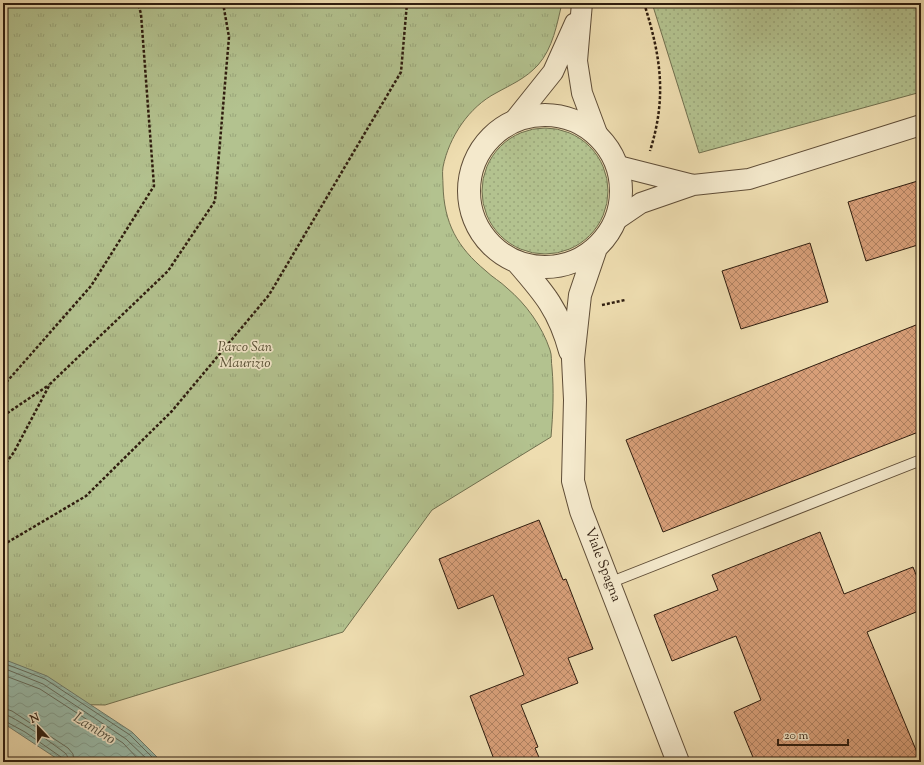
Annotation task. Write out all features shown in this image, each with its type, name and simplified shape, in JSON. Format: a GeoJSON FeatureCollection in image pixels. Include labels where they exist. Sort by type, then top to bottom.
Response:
{"type":"FeatureCollection","features":[{"type":"Feature","properties":{"kind":"street"},"geometry":{"type":"LineString","coordinates":[[513,122],[552,72],[581,8]]}},
{"type":"Feature","properties":{"kind":"street"},"geometry":{"type":"LineString","coordinates":[[581,8],[577,61],[582,93],[598,136],[609,150],[618,166],[622,194],[616,220],[608,235],[596,248],[579,259],[553,267],[530,266],[517,262],[502,254],[489,243],[476,225],[469,199],[470,176],[481,150],[494,134],[513,122],[538,115],[556,116],[574,120],[598,136]]}},
{"type":"Feature","properties":{"kind":"street"},"geometry":{"type":"LineString","coordinates":[[616,220],[642,204],[693,185],[749,179],[921,125]]}},
{"type":"Feature","properties":{"kind":"street"},"geometry":{"type":"LineString","coordinates":[[618,166],[693,185]]}},
{"type":"Feature","properties":{"kind":"street","name":"Viale Spagna"},"geometry":{"type":"LineString","coordinates":[[596,248],[580,295],[573,359],[575,400],[573,481],[581,511],[678,762]]}},
{"type":"Feature","properties":{"kind":"street","name":"Viale Spagna"},"geometry":{"type":"LineString","coordinates":[[517,262],[547,297],[555,310],[564,328],[573,359]]}},
{"type":"Feature","properties":{"kind":"lane"},"geometry":{"type":"LineString","coordinates":[[609,583],[921,460]]}},
{"type":"Feature","properties":{"kind":"path"},"geometry":{"type":"LineString","coordinates":[[3,386],[91,286],[154,186],[141,14],[138,3]]}},
{"type":"Feature","properties":{"kind":"path"},"geometry":{"type":"LineString","coordinates":[[3,416],[50,384],[168,270],[215,201],[229,37],[223,3]]}},
{"type":"Feature","properties":{"kind":"path"},"geometry":{"type":"LineString","coordinates":[[3,545],[86,496],[172,411],[269,295],[401,72],[407,3]]}},
{"type":"Feature","properties":{"kind":"path"},"geometry":{"type":"LineString","coordinates":[[644,3],[656,46],[660,76],[661,101],[657,128],[648,157]]}},
{"type":"Feature","properties":{"kind":"path"},"geometry":{"type":"LineString","coordinates":[[598,306],[625,300]]}},
{"type":"Feature","properties":{"kind":"path"},"geometry":{"type":"LineString","coordinates":[[3,468],[14,452],[50,384]]}},
{"type":"Feature","properties":{"kind":"green space","name":"Parco San Maurizio"},"geometry":{"type":"Polygon","coordinates":[[[3,3],[562,3],[554,36],[538,65],[518,81],[486,99],[477,106],[455,134],[443,167],[446,211],[449,223],[454,233],[467,253],[521,301],[533,316],[547,341],[551,354],[553,377],[551,437],[432,510],[343,632],[105,705],[3,703],[3,3]]]}},
{"type":"Feature","properties":{"kind":"green space"},"geometry":{"type":"Polygon","coordinates":[[[652,3],[921,3],[921,92],[699,153],[652,3]]]}},
{"type":"Feature","properties":{"kind":"green space"},"geometry":{"type":"Polygon","coordinates":[[[539,128],[551,128],[569,132],[590,146],[604,167],[608,191],[604,215],[590,236],[569,250],[551,254],[539,254],[521,250],[500,236],[486,215],[482,197],[482,185],[486,167],[500,146],[521,132],[539,128]]]}},
{"type":"Feature","properties":{"kind":"water","name":"Lambro"},"geometry":{"type":"Polygon","coordinates":[[[3,659],[47,676],[132,732],[162,762],[62,762],[3,723],[3,659]]]}},
{"type":"Feature","properties":{"kind":"building"},"geometry":{"type":"Polygon","coordinates":[[[921,180],[921,244],[866,261],[848,202],[921,180]]]}},
{"type":"Feature","properties":{"kind":"building"},"geometry":{"type":"Polygon","coordinates":[[[810,243],[828,302],[741,329],[722,271],[810,243]]]}},
{"type":"Feature","properties":{"kind":"building"},"geometry":{"type":"Polygon","coordinates":[[[921,323],[921,431],[663,532],[626,440],[921,323]]]}},
{"type":"Feature","properties":{"kind":"building"},"geometry":{"type":"Polygon","coordinates":[[[539,520],[563,580],[566,579],[593,649],[568,658],[578,683],[521,705],[538,747],[535,748],[541,762],[495,762],[470,696],[524,675],[493,595],[458,609],[439,559],[539,520]]]}},
{"type":"Feature","properties":{"kind":"building"},"geometry":{"type":"Polygon","coordinates":[[[820,532],[844,594],[913,567],[921,587],[921,610],[867,632],[921,762],[755,762],[734,712],[761,700],[736,636],[672,661],[654,615],[718,590],[712,575],[820,532]]]}}]}
